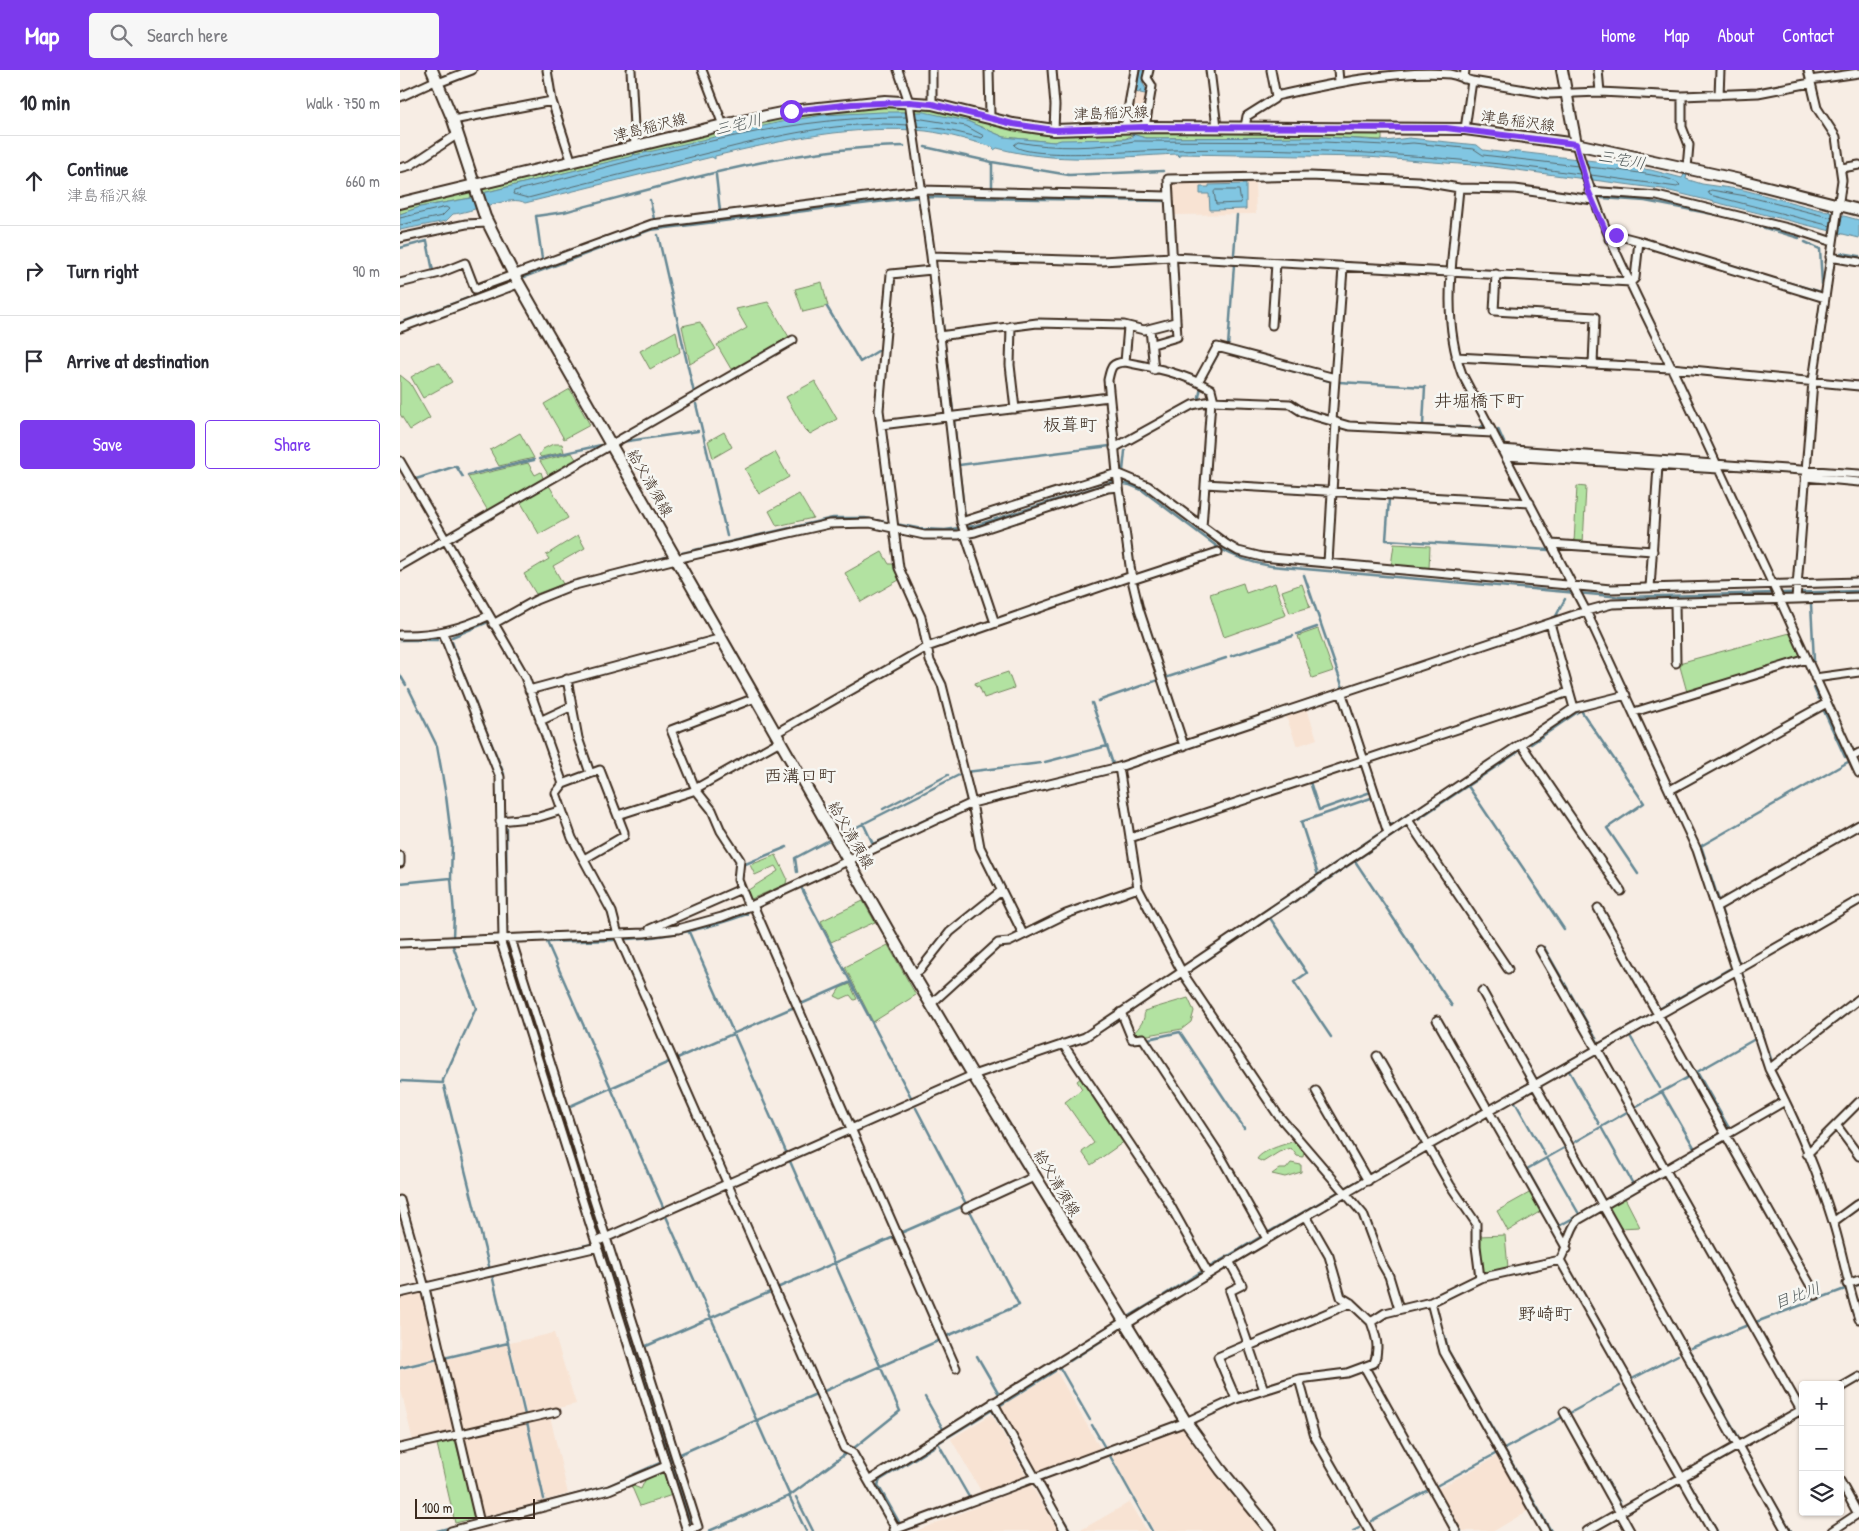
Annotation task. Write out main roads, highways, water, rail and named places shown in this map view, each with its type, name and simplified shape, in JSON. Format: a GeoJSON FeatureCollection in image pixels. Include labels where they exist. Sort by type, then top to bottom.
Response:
{"type":"FeatureCollection","features":[{"type":"Feature","properties":{"kind":"main road","name":"給父清須線"},"geometry":{"type":"LineString","coordinates":[[432,70],[453,120],[487,220],[516,279],[913,974],[1124,1324],[1186,1422],[1221,1470],[1271,1531]]}},
{"type":"Feature","properties":{"kind":"main road"},"geometry":{"type":"LineString","coordinates":[[1562,70],[1576,144]]}},
{"type":"Feature","properties":{"kind":"main road","name":"津島稲沢線"},"geometry":{"type":"LineString","coordinates":[[400,203],[572,163],[722,125],[826,107],[885,101],[932,104],[990,116],[1013,124],[1054,130],[1126,127],[1246,127],[1465,130],[1576,144],[1687,168],[1838,207],[1859,210]]}},
{"type":"Feature","properties":{"kind":"water"},"geometry":{"type":"Polygon","coordinates":[[[1140,70],[1144,70],[1142,82],[1146,89],[1145,94],[1140,93],[1141,89],[1139,93],[1136,92],[1140,70]]]}},
{"type":"Feature","properties":{"kind":"water"},"geometry":{"type":"Polygon","coordinates":[[[924,112],[967,121],[1004,137],[1054,142],[1061,140],[1125,139],[1132,137],[1132,134],[1146,138],[1324,137],[1386,141],[1409,138],[1477,145],[1483,150],[1507,153],[1510,151],[1629,165],[1628,167],[1651,170],[1682,178],[1685,173],[1687,174],[1686,179],[1702,184],[1744,190],[1828,212],[1830,210],[1829,212],[1859,220],[1859,238],[1662,189],[1486,166],[1367,157],[1180,154],[1180,157],[1177,154],[1109,158],[1064,158],[1019,153],[997,148],[994,150],[993,147],[943,134],[899,129],[846,132],[767,144],[715,156],[715,159],[712,157],[525,203],[519,201],[501,202],[453,214],[446,221],[400,230],[400,214],[420,207],[471,198],[471,196],[633,156],[634,153],[635,155],[781,122],[824,115],[924,112]]]}},
{"type":"Feature","properties":{"kind":"water"},"geometry":{"type":"Polygon","coordinates":[[[1246,184],[1246,209],[1210,210],[1209,194],[1200,194],[1200,187],[1209,187],[1209,185],[1246,184]]]}},
{"type":"Feature","properties":{"kind":"waterway"},"geometry":{"type":"LineString","coordinates":[[542,259],[536,216],[564,212],[690,179],[775,160],[861,148],[904,146]]}},
{"type":"Feature","properties":{"kind":"waterway"},"geometry":{"type":"LineString","coordinates":[[925,147],[992,162],[992,187]]}},
{"type":"Feature","properties":{"kind":"waterway"},"geometry":{"type":"LineString","coordinates":[[992,162],[1069,175],[1163,171]]}},
{"type":"Feature","properties":{"kind":"waterway"},"geometry":{"type":"LineString","coordinates":[[716,175],[720,211]]}},
{"type":"Feature","properties":{"kind":"waterway"},"geometry":{"type":"LineString","coordinates":[[524,277],[650,230],[918,197],[1164,201]]}},
{"type":"Feature","properties":{"kind":"waterway"},"geometry":{"type":"LineString","coordinates":[[1602,198],[1645,201],[1728,217],[1799,238]]}},
{"type":"Feature","properties":{"kind":"waterway"},"geometry":{"type":"LineString","coordinates":[[650,200],[654,219]]}},
{"type":"Feature","properties":{"kind":"waterway"},"geometry":{"type":"LineString","coordinates":[[927,204],[930,224]]}},
{"type":"Feature","properties":{"kind":"waterway"},"geometry":{"type":"LineString","coordinates":[[1234,254],[1237,215]]}},
{"type":"Feature","properties":{"kind":"waterway"},"geometry":{"type":"LineString","coordinates":[[658,235],[694,393]]}},
{"type":"Feature","properties":{"kind":"waterway"},"geometry":{"type":"LineString","coordinates":[[400,248],[427,241],[433,271]]}},
{"type":"Feature","properties":{"kind":"waterway"},"geometry":{"type":"LineString","coordinates":[[1805,242],[1820,249],[1822,284]]}},
{"type":"Feature","properties":{"kind":"waterway"},"geometry":{"type":"LineString","coordinates":[[1841,253],[1859,256]]}},
{"type":"Feature","properties":{"kind":"waterway"},"geometry":{"type":"LineString","coordinates":[[1706,258],[1758,273]]}},
{"type":"Feature","properties":{"kind":"waterway"},"geometry":{"type":"LineString","coordinates":[[935,262],[944,333]]}},
{"type":"Feature","properties":{"kind":"waterway"},"geometry":{"type":"LineString","coordinates":[[1228,346],[1234,265]]}},
{"type":"Feature","properties":{"kind":"waterway"},"geometry":{"type":"LineString","coordinates":[[1783,281],[1821,292]]}},
{"type":"Feature","properties":{"kind":"waterway"},"geometry":{"type":"LineString","coordinates":[[400,323],[509,283]]}},
{"type":"Feature","properties":{"kind":"waterway"},"geometry":{"type":"LineString","coordinates":[[827,307],[860,362],[881,349],[881,351]]}},
{"type":"Feature","properties":{"kind":"waterway"},"geometry":{"type":"LineString","coordinates":[[944,340],[953,411]]}},
{"type":"Feature","properties":{"kind":"waterway"},"geometry":{"type":"LineString","coordinates":[[1203,381],[1220,351]]}},
{"type":"Feature","properties":{"kind":"waterway"},"geometry":{"type":"LineString","coordinates":[[1233,355],[1333,382]]}},
{"type":"Feature","properties":{"kind":"waterway"},"geometry":{"type":"LineString","coordinates":[[1339,382],[1425,387],[1423,425],[1480,428],[1484,425]]}},
{"type":"Feature","properties":{"kind":"waterway"},"geometry":{"type":"LineString","coordinates":[[1199,397],[1201,387]]}},
{"type":"Feature","properties":{"kind":"waterway"},"geometry":{"type":"LineString","coordinates":[[696,404],[727,536]]}},
{"type":"Feature","properties":{"kind":"waterway"},"geometry":{"type":"LineString","coordinates":[[1209,481],[1214,405]]}},
{"type":"Feature","properties":{"kind":"waterway"},"geometry":{"type":"LineString","coordinates":[[876,408],[878,425]]}},
{"type":"Feature","properties":{"kind":"waterway"},"geometry":{"type":"LineString","coordinates":[[954,420],[959,466]]}},
{"type":"Feature","properties":{"kind":"waterway"},"geometry":{"type":"LineString","coordinates":[[1498,429],[1506,447]]}},
{"type":"Feature","properties":{"kind":"waterway"},"geometry":{"type":"LineString","coordinates":[[621,442],[698,431]]}},
{"type":"Feature","properties":{"kind":"waterway"},"geometry":{"type":"LineString","coordinates":[[539,459],[601,445]]}},
{"type":"Feature","properties":{"kind":"waterway"},"geometry":{"type":"LineString","coordinates":[[959,465],[1110,446]]}},
{"type":"Feature","properties":{"kind":"waterway"},"geometry":{"type":"LineString","coordinates":[[1123,471],[1125,451]]}},
{"type":"Feature","properties":{"kind":"waterway"},"geometry":{"type":"LineString","coordinates":[[468,475],[534,460]]}},
{"type":"Feature","properties":{"kind":"waterway"},"geometry":{"type":"LineString","coordinates":[[413,480],[456,466],[463,477]]}},
{"type":"Feature","properties":{"kind":"waterway"},"geometry":{"type":"LineString","coordinates":[[959,468],[965,517]]}},
{"type":"Feature","properties":{"kind":"waterway"},"geometry":{"type":"LineString","coordinates":[[1828,475],[1859,478]]}},
{"type":"Feature","properties":{"kind":"waterway"},"geometry":{"type":"LineString","coordinates":[[682,553],[833,518],[865,518],[922,529],[945,530],[974,526],[1112,482],[1130,485],[1142,490],[1225,552],[1244,560],[1271,566],[1622,597],[1859,591]]}},
{"type":"Feature","properties":{"kind":"waterway"},"geometry":{"type":"LineString","coordinates":[[1294,493],[1330,495]]}},
{"type":"Feature","properties":{"kind":"waterway"},"geometry":{"type":"LineString","coordinates":[[1336,495],[1389,499],[1386,540],[1549,550]]}},
{"type":"Feature","properties":{"kind":"waterway"},"geometry":{"type":"LineString","coordinates":[[892,536],[895,569],[900,577]]}},
{"type":"Feature","properties":{"kind":"waterway"},"geometry":{"type":"LineString","coordinates":[[605,574],[666,557]]}},
{"type":"Feature","properties":{"kind":"waterway"},"geometry":{"type":"LineString","coordinates":[[1304,575],[1343,688]]}},
{"type":"Feature","properties":{"kind":"waterway"},"geometry":{"type":"LineString","coordinates":[[537,596],[569,584]]}},
{"type":"Feature","properties":{"kind":"waterway"},"geometry":{"type":"LineString","coordinates":[[1556,616],[1565,599]]}},
{"type":"Feature","properties":{"kind":"waterway"},"geometry":{"type":"LineString","coordinates":[[1811,604],[1814,661]]}},
{"type":"Feature","properties":{"kind":"waterway"},"geometry":{"type":"LineString","coordinates":[[493,620],[514,609]]}},
{"type":"Feature","properties":{"kind":"waterway"},"geometry":{"type":"LineString","coordinates":[[452,637],[488,622]]}},
{"type":"Feature","properties":{"kind":"waterway"},"geometry":{"type":"LineString","coordinates":[[1297,634],[1317,627]]}},
{"type":"Feature","properties":{"kind":"waterway"},"geometry":{"type":"LineString","coordinates":[[922,635],[922,644]]}},
{"type":"Feature","properties":{"kind":"waterway"},"geometry":{"type":"LineString","coordinates":[[1231,656],[1293,636]]}},
{"type":"Feature","properties":{"kind":"waterway"},"geometry":{"type":"LineString","coordinates":[[400,640],[438,640]]}},
{"type":"Feature","properties":{"kind":"waterway"},"geometry":{"type":"LineString","coordinates":[[452,642],[464,675]]}},
{"type":"Feature","properties":{"kind":"waterway"},"geometry":{"type":"LineString","coordinates":[[924,654],[928,664]]}},
{"type":"Feature","properties":{"kind":"waterway"},"geometry":{"type":"LineString","coordinates":[[1165,678],[1226,658]]}},
{"type":"Feature","properties":{"kind":"waterway"},"geometry":{"type":"LineString","coordinates":[[400,675],[406,685]]}},
{"type":"Feature","properties":{"kind":"waterway"},"geometry":{"type":"LineString","coordinates":[[465,677],[468,684]]}},
{"type":"Feature","properties":{"kind":"waterway"},"geometry":{"type":"LineString","coordinates":[[1098,701],[1158,680]]}},
{"type":"Feature","properties":{"kind":"waterway"},"geometry":{"type":"LineString","coordinates":[[1814,688],[1819,699]]}},
{"type":"Feature","properties":{"kind":"waterway"},"geometry":{"type":"LineString","coordinates":[[409,689],[437,746],[446,796],[452,844],[453,937]]}},
{"type":"Feature","properties":{"kind":"waterway"},"geometry":{"type":"LineString","coordinates":[[474,699],[477,708]]}},
{"type":"Feature","properties":{"kind":"waterway"},"geometry":{"type":"LineString","coordinates":[[1092,703],[1107,746]]}},
{"type":"Feature","properties":{"kind":"waterway"},"geometry":{"type":"LineString","coordinates":[[1531,744],[1579,711]]}},
{"type":"Feature","properties":{"kind":"waterway"},"geometry":{"type":"LineString","coordinates":[[1824,711],[1845,757]]}},
{"type":"Feature","properties":{"kind":"waterway"},"geometry":{"type":"LineString","coordinates":[[1582,712],[1644,803],[1607,828],[1638,874]]}},
{"type":"Feature","properties":{"kind":"waterway"},"geometry":{"type":"LineString","coordinates":[[479,713],[504,774]]}},
{"type":"Feature","properties":{"kind":"waterway"},"geometry":{"type":"LineString","coordinates":[[1357,728],[1365,752]]}},
{"type":"Feature","properties":{"kind":"waterway"},"geometry":{"type":"LineString","coordinates":[[1045,762],[1107,746],[1113,764]]}},
{"type":"Feature","properties":{"kind":"waterway"},"geometry":{"type":"LineString","coordinates":[[1418,819],[1518,752]]}},
{"type":"Feature","properties":{"kind":"waterway"},"geometry":{"type":"LineString","coordinates":[[1719,901],[1701,846],[1848,762]]}},
{"type":"Feature","properties":{"kind":"waterway"},"geometry":{"type":"LineString","coordinates":[[966,772],[1041,763]]}},
{"type":"Feature","properties":{"kind":"waterway"},"geometry":{"type":"LineString","coordinates":[[1369,764],[1389,823],[1392,825],[1427,802]]}},
{"type":"Feature","properties":{"kind":"waterway"},"geometry":{"type":"LineString","coordinates":[[1362,767],[1369,790]]}},
{"type":"Feature","properties":{"kind":"waterway"},"geometry":{"type":"LineString","coordinates":[[843,834],[961,774],[962,778]]}},
{"type":"Feature","properties":{"kind":"waterway"},"geometry":{"type":"LineString","coordinates":[[883,809],[948,775]]}},
{"type":"Feature","properties":{"kind":"waterway"},"geometry":{"type":"LineString","coordinates":[[504,780],[505,816]]}},
{"type":"Feature","properties":{"kind":"waterway"},"geometry":{"type":"LineString","coordinates":[[1312,781],[1310,782],[1319,810],[1368,793]]}},
{"type":"Feature","properties":{"kind":"waterway"},"geometry":{"type":"LineString","coordinates":[[1468,786],[1564,929]]}},
{"type":"Feature","properties":{"kind":"waterway"},"geometry":{"type":"LineString","coordinates":[[965,788],[967,800]]}},
{"type":"Feature","properties":{"kind":"waterway"},"geometry":{"type":"LineString","coordinates":[[1318,875],[1301,822],[1371,798]]}},
{"type":"Feature","properties":{"kind":"waterway"},"geometry":{"type":"LineString","coordinates":[[863,823],[873,844],[956,806]]}},
{"type":"Feature","properties":{"kind":"waterway"},"geometry":{"type":"LineString","coordinates":[[1302,897],[1405,827]]}},
{"type":"Feature","properties":{"kind":"waterway"},"geometry":{"type":"LineString","coordinates":[[506,828],[507,929]]}},
{"type":"Feature","properties":{"kind":"waterway"},"geometry":{"type":"LineString","coordinates":[[1259,915],[1380,833]]}},
{"type":"Feature","properties":{"kind":"waterway"},"geometry":{"type":"LineString","coordinates":[[797,872],[795,858],[829,840]]}},
{"type":"Feature","properties":{"kind":"waterway"},"geometry":{"type":"LineString","coordinates":[[743,865],[787,847]]}},
{"type":"Feature","properties":{"kind":"waterway"},"geometry":{"type":"LineString","coordinates":[[1355,861],[1452,1006]]}},
{"type":"Feature","properties":{"kind":"waterway"},"geometry":{"type":"LineString","coordinates":[[400,883],[451,878]]}},
{"type":"Feature","properties":{"kind":"waterway"},"geometry":{"type":"LineString","coordinates":[[802,889],[912,1099]]}},
{"type":"Feature","properties":{"kind":"waterway"},"geometry":{"type":"LineString","coordinates":[[1247,933],[1297,900]]}},
{"type":"Feature","properties":{"kind":"waterway"},"geometry":{"type":"LineString","coordinates":[[1721,909],[1739,963]]}},
{"type":"Feature","properties":{"kind":"waterway"},"geometry":{"type":"LineString","coordinates":[[626,939],[687,931],[747,914]]}},
{"type":"Feature","properties":{"kind":"waterway"},"geometry":{"type":"LineString","coordinates":[[1270,918],[1307,973],[1294,982],[1331,1037]]}},
{"type":"Feature","properties":{"kind":"waterway"},"geometry":{"type":"LineString","coordinates":[[689,932],[787,1154]]}},
{"type":"Feature","properties":{"kind":"waterway"},"geometry":{"type":"LineString","coordinates":[[1187,973],[1240,938]]}},
{"type":"Feature","properties":{"kind":"waterway"},"geometry":{"type":"LineString","coordinates":[[614,940],[547,942],[664,1209]]}},
{"type":"Feature","properties":{"kind":"waterway"},"geometry":{"type":"LineString","coordinates":[[508,945],[599,1235]]}},
{"type":"Feature","properties":{"kind":"waterway"},"geometry":{"type":"LineString","coordinates":[[400,1081],[443,1083],[476,1008],[453,946]]}},
{"type":"Feature","properties":{"kind":"waterway"},"geometry":{"type":"LineString","coordinates":[[1544,947],[1598,1042]]}},
{"type":"Feature","properties":{"kind":"waterway"},"geometry":{"type":"LineString","coordinates":[[1659,1009],[1729,969]]}},
{"type":"Feature","properties":{"kind":"waterway"},"geometry":{"type":"LineString","coordinates":[[1742,973],[1756,1015]]}},
{"type":"Feature","properties":{"kind":"waterway"},"geometry":{"type":"LineString","coordinates":[[1126,1014],[1181,977]]}},
{"type":"Feature","properties":{"kind":"waterway"},"geometry":{"type":"LineString","coordinates":[[801,1004],[851,982]]}},
{"type":"Feature","properties":{"kind":"waterway"},"geometry":{"type":"LineString","coordinates":[[1485,989],[1535,1077]]}},
{"type":"Feature","properties":{"kind":"waterway"},"geometry":{"type":"LineString","coordinates":[[675,1059],[792,1008]]}},
{"type":"Feature","properties":{"kind":"waterway"},"geometry":{"type":"LineString","coordinates":[[1600,1043],[1653,1013]]}},
{"type":"Feature","properties":{"kind":"waterway"},"geometry":{"type":"LineString","coordinates":[[1069,1046],[1087,1040],[1121,1018]]}},
{"type":"Feature","properties":{"kind":"waterway"},"geometry":{"type":"LineString","coordinates":[[1759,1024],[1762,1032]]}},
{"type":"Feature","properties":{"kind":"waterway"},"geometry":{"type":"LineString","coordinates":[[1148,1039],[1180,1032],[1244,1128]]}},
{"type":"Feature","properties":{"kind":"waterway"},"geometry":{"type":"LineString","coordinates":[[1762,1034],[1764,1040]]}},
{"type":"Feature","properties":{"kind":"waterway"},"geometry":{"type":"LineString","coordinates":[[1630,1036],[1660,1088]]}},
{"type":"Feature","properties":{"kind":"waterway"},"geometry":{"type":"LineString","coordinates":[[1729,1128],[1697,1072],[1755,1039]]}},
{"type":"Feature","properties":{"kind":"waterway"},"geometry":{"type":"LineString","coordinates":[[1044,1054],[1062,1049]]}},
{"type":"Feature","properties":{"kind":"waterway"},"geometry":{"type":"LineString","coordinates":[[1540,1077],[1590,1049]]}},
{"type":"Feature","properties":{"kind":"waterway"},"geometry":{"type":"LineString","coordinates":[[1769,1053],[1772,1062]]}},
{"type":"Feature","properties":{"kind":"waterway"},"geometry":{"type":"LineString","coordinates":[[568,1107],[669,1062]]}},
{"type":"Feature","properties":{"kind":"waterway"},"geometry":{"type":"LineString","coordinates":[[1569,1071],[1599,1124]]}},
{"type":"Feature","properties":{"kind":"waterway"},"geometry":{"type":"LineString","coordinates":[[1635,1107],[1690,1076]]}},
{"type":"Feature","properties":{"kind":"waterway"},"geometry":{"type":"LineString","coordinates":[[953,1088],[967,1081]]}},
{"type":"Feature","properties":{"kind":"waterway"},"geometry":{"type":"LineString","coordinates":[[1491,1106],[1526,1085]]}},
{"type":"Feature","properties":{"kind":"waterway"},"geometry":{"type":"LineString","coordinates":[[444,1086],[489,1266]]}},
{"type":"Feature","properties":{"kind":"waterway"},"geometry":{"type":"LineString","coordinates":[[1662,1092],[1695,1149]]}},
{"type":"Feature","properties":{"kind":"waterway"},"geometry":{"type":"LineString","coordinates":[[1515,1102],[1545,1155]]}},
{"type":"Feature","properties":{"kind":"waterway"},"geometry":{"type":"LineString","coordinates":[[916,1108],[966,1204]]}},
{"type":"Feature","properties":{"kind":"waterway"},"geometry":{"type":"LineString","coordinates":[[1431,1139],[1484,1110]]}},
{"type":"Feature","properties":{"kind":"waterway"},"geometry":{"type":"LineString","coordinates":[[1575,1142],[1627,1112]]}},
{"type":"Feature","properties":{"kind":"waterway"},"geometry":{"type":"LineString","coordinates":[[1797,1117],[1810,1148]]}},
{"type":"Feature","properties":{"kind":"waterway"},"geometry":{"type":"LineString","coordinates":[[1601,1127],[1633,1184]]}},
{"type":"Feature","properties":{"kind":"waterway"},"geometry":{"type":"LineString","coordinates":[[1370,1174],[1420,1146]]}},
{"type":"Feature","properties":{"kind":"waterway"},"geometry":{"type":"LineString","coordinates":[[1566,1147],[1527,1169],[1559,1226],[1596,1205]]}},
{"type":"Feature","properties":{"kind":"waterway"},"geometry":{"type":"LineString","coordinates":[[1813,1156],[1835,1216]]}},
{"type":"Feature","properties":{"kind":"waterway"},"geometry":{"type":"LineString","coordinates":[[1547,1158],[1579,1214]]}},
{"type":"Feature","properties":{"kind":"waterway"},"geometry":{"type":"LineString","coordinates":[[789,1159],[900,1411],[854,1448]]}},
{"type":"Feature","properties":{"kind":"waterway"},"geometry":{"type":"LineString","coordinates":[[1609,1197],[1658,1170]]}},
{"type":"Feature","properties":{"kind":"waterway"},"geometry":{"type":"LineString","coordinates":[[1347,1187],[1361,1179]]}},
{"type":"Feature","properties":{"kind":"waterway"},"geometry":{"type":"LineString","coordinates":[[1267,1233],[1338,1192]]}},
{"type":"Feature","properties":{"kind":"waterway"},"geometry":{"type":"LineString","coordinates":[[903,1232],[965,1205]]}},
{"type":"Feature","properties":{"kind":"waterway"},"geometry":{"type":"LineString","coordinates":[[945,1337],[1019,1305],[969,1209]]}},
{"type":"Feature","properties":{"kind":"waterway"},"geometry":{"type":"LineString","coordinates":[[665,1214],[790,1496]]}},
{"type":"Feature","properties":{"kind":"waterway"},"geometry":{"type":"LineString","coordinates":[[1208,1268],[1262,1236]]}},
{"type":"Feature","properties":{"kind":"waterway"},"geometry":{"type":"LineString","coordinates":[[777,1288],[894,1237]]}},
{"type":"Feature","properties":{"kind":"waterway"},"geometry":{"type":"LineString","coordinates":[[497,1267],[591,1244]]}},
{"type":"Feature","properties":{"kind":"waterway"},"geometry":{"type":"LineString","coordinates":[[603,1248],[671,1462]]}},
{"type":"Feature","properties":{"kind":"waterway"},"geometry":{"type":"LineString","coordinates":[[427,1283],[490,1268]]}},
{"type":"Feature","properties":{"kind":"waterway"},"geometry":{"type":"LineString","coordinates":[[1164,1295],[1204,1270]]}},
{"type":"Feature","properties":{"kind":"waterway"},"geometry":{"type":"LineString","coordinates":[[492,1275],[525,1415]]}},
{"type":"Feature","properties":{"kind":"waterway"},"geometry":{"type":"LineString","coordinates":[[1574,1278],[1578,1284]]}},
{"type":"Feature","properties":{"kind":"waterway"},"geometry":{"type":"LineString","coordinates":[[411,1287],[420,1285]]}},
{"type":"Feature","properties":{"kind":"waterway","name":"目比川"},"geometry":{"type":"LineString","coordinates":[[1852,1286],[1859,1285]]}},
{"type":"Feature","properties":{"kind":"waterway"},"geometry":{"type":"LineString","coordinates":[[1580,1287],[1628,1372]]}},
{"type":"Feature","properties":{"kind":"waterway","name":"目比川"},"geometry":{"type":"LineString","coordinates":[[1799,1400],[1756,1322],[1845,1289]]}},
{"type":"Feature","properties":{"kind":"waterway"},"geometry":{"type":"LineString","coordinates":[[644,1347],[770,1292]]}},
{"type":"Feature","properties":{"kind":"waterway"},"geometry":{"type":"LineString","coordinates":[[1128,1317],[1160,1298]]}},
{"type":"Feature","properties":{"kind":"waterway","name":"目比川"},"geometry":{"type":"LineString","coordinates":[[1691,1348],[1748,1325]]}},
{"type":"Feature","properties":{"kind":"waterway"},"geometry":{"type":"LineString","coordinates":[[1445,1336],[1448,1350],[1479,1405]]}},
{"type":"Feature","properties":{"kind":"waterway"},"geometry":{"type":"LineString","coordinates":[[822,1392],[940,1340]]}},
{"type":"Feature","properties":{"kind":"waterway"},"geometry":{"type":"LineString","coordinates":[[1070,1361],[1103,1340]]}},
{"type":"Feature","properties":{"kind":"waterway"},"geometry":{"type":"LineString","coordinates":[[444,1358],[508,1343]]}},
{"type":"Feature","properties":{"kind":"waterway"},"geometry":{"type":"LineString","coordinates":[[1691,1353],[1738,1436]]}},
{"type":"Feature","properties":{"kind":"waterway","name":"目比川"},"geometry":{"type":"LineString","coordinates":[[1632,1379],[1678,1355]]}},
{"type":"Feature","properties":{"kind":"waterway"},"geometry":{"type":"LineString","coordinates":[[977,1356],[999,1394]]}},
{"type":"Feature","properties":{"kind":"waterway"},"geometry":{"type":"LineString","coordinates":[[400,1368],[438,1359]]}},
{"type":"Feature","properties":{"kind":"waterway"},"geometry":{"type":"LineString","coordinates":[[1060,1368],[1090,1420]]}},
{"type":"Feature","properties":{"kind":"waterway"},"geometry":{"type":"LineString","coordinates":[[999,1406],[1055,1371]]}},
{"type":"Feature","properties":{"kind":"waterway"},"geometry":{"type":"LineString","coordinates":[[1633,1384],[1680,1468]]}},
{"type":"Feature","properties":{"kind":"waterway","name":"目比川"},"geometry":{"type":"LineString","coordinates":[[1568,1414],[1620,1386]]}},
{"type":"Feature","properties":{"kind":"waterway"},"geometry":{"type":"LineString","coordinates":[[678,1455],[816,1394]]}},
{"type":"Feature","properties":{"kind":"waterway"},"geometry":{"type":"LineString","coordinates":[[925,1397],[943,1429]]}},
{"type":"Feature","properties":{"kind":"waterway"},"geometry":{"type":"LineString","coordinates":[[999,1406],[1036,1471]]}},
{"type":"Feature","properties":{"kind":"waterway"},"geometry":{"type":"LineString","coordinates":[[969,1497],[938,1443],[992,1410],[1028,1473]]}},
{"type":"Feature","properties":{"kind":"waterway"},"geometry":{"type":"LineString","coordinates":[[1483,1412],[1501,1443]]}},
{"type":"Feature","properties":{"kind":"waterway","name":"目比川"},"geometry":{"type":"LineString","coordinates":[[1504,1449],[1561,1418]]}},
{"type":"Feature","properties":{"kind":"waterway"},"geometry":{"type":"LineString","coordinates":[[1572,1419],[1620,1503]]}},
{"type":"Feature","properties":{"kind":"waterway"},"geometry":{"type":"LineString","coordinates":[[527,1422],[544,1499]]}},
{"type":"Feature","properties":{"kind":"waterway"},"geometry":{"type":"LineString","coordinates":[[1092,1425],[1104,1446]]}},
{"type":"Feature","properties":{"kind":"waterway"},"geometry":{"type":"LineString","coordinates":[[899,1522],[878,1485],[880,1480],[935,1446]]}},
{"type":"Feature","properties":{"kind":"waterway"},"geometry":{"type":"LineString","coordinates":[[1504,1449],[1551,1531]]}},
{"type":"Feature","properties":{"kind":"waterway"},"geometry":{"type":"LineString","coordinates":[[1745,1450],[1791,1531]]}},
{"type":"Feature","properties":{"kind":"waterway","name":"目比川"},"geometry":{"type":"LineString","coordinates":[[1438,1485],[1497,1453]]}},
{"type":"Feature","properties":{"kind":"waterway"},"geometry":{"type":"LineString","coordinates":[[709,1531],[789,1496],[844,1455]]}},
{"type":"Feature","properties":{"kind":"waterway"},"geometry":{"type":"LineString","coordinates":[[1110,1456],[1152,1531]]}},
{"type":"Feature","properties":{"kind":"waterway"},"geometry":{"type":"LineString","coordinates":[[437,1531],[608,1486],[660,1463]]}},
{"type":"Feature","properties":{"kind":"waterway"},"geometry":{"type":"LineString","coordinates":[[672,1466],[690,1523]]}},
{"type":"Feature","properties":{"kind":"waterway"},"geometry":{"type":"LineString","coordinates":[[1688,1480],[1717,1531]]}},
{"type":"Feature","properties":{"kind":"waterway"},"geometry":{"type":"LineString","coordinates":[[1844,1481],[1858,1506]]}},
{"type":"Feature","properties":{"kind":"waterway"},"geometry":{"type":"LineString","coordinates":[[1042,1482],[1055,1505]]}},
{"type":"Feature","properties":{"kind":"waterway"},"geometry":{"type":"LineString","coordinates":[[1036,1487],[1061,1531]]}},
{"type":"Feature","properties":{"kind":"waterway","name":"目比川"},"geometry":{"type":"LineString","coordinates":[[1372,1521],[1426,1491]]}},
{"type":"Feature","properties":{"kind":"waterway"},"geometry":{"type":"LineString","coordinates":[[789,1496],[806,1531]]}},
{"type":"Feature","properties":{"kind":"waterway"},"geometry":{"type":"LineString","coordinates":[[796,1497],[813,1531]]}},
{"type":"Feature","properties":{"kind":"waterway"},"geometry":{"type":"LineString","coordinates":[[1447,1507],[1461,1531]]}},
{"type":"Feature","properties":{"kind":"waterway"},"geometry":{"type":"LineString","coordinates":[[1057,1509],[1070,1530]]}},
{"type":"Feature","properties":{"kind":"waterway"},"geometry":{"type":"LineString","coordinates":[[1371,1527],[1373,1531]]}},
{"type":"Feature","properties":{"kind":"waterway","name":"目比川"},"geometry":{"type":"LineString","coordinates":[[1353,1531],[1359,1528]]}},
{"type":"Feature","properties":{"kind":"district","name":"井堀橋下町"},"geometry":{"type":"Point","coordinates":[1479,401]}},
{"type":"Feature","properties":{"kind":"district","name":"板葺町"},"geometry":{"type":"Point","coordinates":[1070,425]}},
{"type":"Feature","properties":{"kind":"district","name":"西溝口町"},"geometry":{"type":"Point","coordinates":[800,776]}},
{"type":"Feature","properties":{"kind":"district","name":"野崎町"},"geometry":{"type":"Point","coordinates":[1545,1314]}},
{"type":"Feature","properties":{"kind":"water label","name":"三宅川"},"geometry":{"type":"Point","coordinates":[738,124]}},
{"type":"Feature","properties":{"kind":"water label","name":"三宅川"},"geometry":{"type":"Point","coordinates":[1622,159]}}]}
